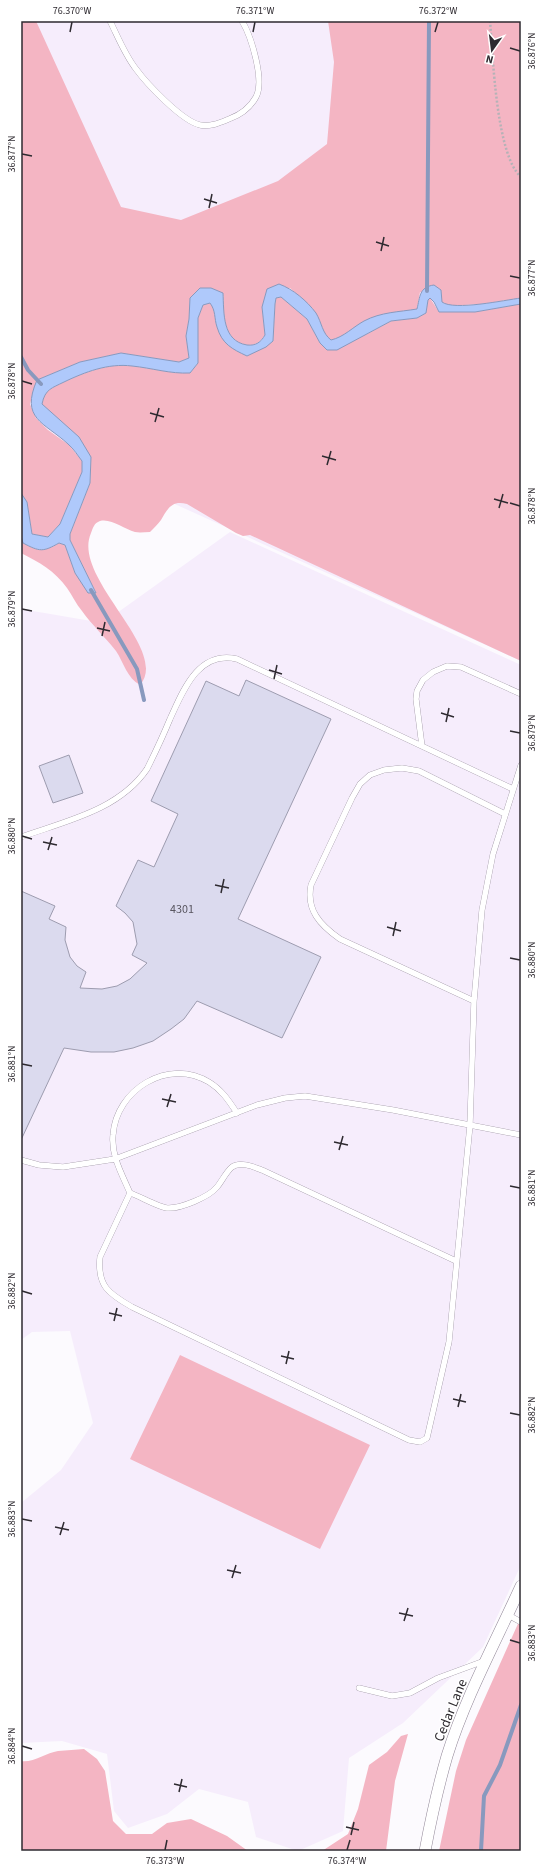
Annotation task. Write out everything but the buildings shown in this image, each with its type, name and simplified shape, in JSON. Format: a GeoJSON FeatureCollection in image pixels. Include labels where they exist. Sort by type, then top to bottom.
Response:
{"type":"FeatureCollection","features":[{"type":"Feature","properties":{"kind":"street","name":"Cedar Lane"},"geometry":{"type":"LineString","coordinates":[[425,1851],[432,1813],[448,1756],[459,1724],[521,1586]]}},
{"type":"Feature","properties":{"kind":"lane"},"geometry":{"type":"LineString","coordinates":[[110,21],[136,69],[181,115],[199,125],[213,125],[242,115],[257,96],[259,80],[256,58],[247,29],[242,21]]}},
{"type":"Feature","properties":{"kind":"lane"},"geometry":{"type":"LineString","coordinates":[[21,837],[99,809],[114,801],[138,782],[147,770],[188,681],[202,667],[217,659],[228,657],[237,659],[513,789]]}},
{"type":"Feature","properties":{"kind":"lane"},"geometry":{"type":"LineString","coordinates":[[422,746],[416,700],[417,691],[423,680],[433,672],[447,666],[461,668],[521,694]]}},
{"type":"Feature","properties":{"kind":"lane"},"geometry":{"type":"LineString","coordinates":[[130,1193],[100,1257],[100,1278],[105,1288],[115,1297],[146,1314],[414,1441],[420,1442],[427,1438],[449,1342],[470,1125],[474,1001],[482,910],[487,879],[505,814],[521,765]]}},
{"type":"Feature","properties":{"kind":"lane"},"geometry":{"type":"LineString","coordinates":[[474,1001],[340,939],[327,930],[316,916],[310,906],[309,895],[311,884],[352,798],[360,784],[370,775],[384,770],[402,768],[419,771],[505,814]]}},
{"type":"Feature","properties":{"kind":"lane"},"geometry":{"type":"LineString","coordinates":[[237,1113],[226,1095],[208,1082],[195,1077],[188,1075],[166,1075],[145,1082],[128,1096],[117,1114],[112,1136],[115,1159],[130,1193],[167,1208],[190,1203],[205,1197],[216,1189],[232,1167],[238,1165],[249,1166],[262,1170],[456,1261]]}},
{"type":"Feature","properties":{"kind":"lane"},"geometry":{"type":"LineString","coordinates":[[21,1160],[39,1165],[63,1166],[94,1164],[115,1159],[257,1105],[285,1098],[305,1096],[341,1101],[521,1135]]}},
{"type":"Feature","properties":{"kind":"lane"},"geometry":{"type":"LineString","coordinates":[[508,1615],[521,1622]]}},
{"type":"Feature","properties":{"kind":"lane"},"geometry":{"type":"LineString","coordinates":[[359,1688],[392,1696],[410,1693],[438,1678],[486,1661]]}},
{"type":"Feature","properties":{"kind":"path"},"geometry":{"type":"LineString","coordinates":[[490,21],[499,113],[507,155],[515,172],[521,177]]}},
{"type":"Feature","properties":{"kind":"shaded area"},"geometry":{"type":"Polygon","coordinates":[[[21,21],[521,21],[521,661],[135,486],[21,432],[21,21]]]}},
{"type":"Feature","properties":{"kind":"shaded area"},"geometry":{"type":"Polygon","coordinates":[[[21,21],[36,21],[121,207],[181,220],[278,181],[327,144],[334,62],[328,21],[521,21],[521,298],[481,304],[447,306],[420,292],[417,309],[365,321],[339,338],[331,340],[325,335],[316,314],[290,288],[262,307],[265,335],[258,343],[247,345],[233,338],[229,332],[224,317],[223,293],[190,298],[189,319],[186,336],[189,358],[179,362],[121,353],[80,362],[37,380],[30,404],[36,418],[48,430],[69,445],[82,461],[82,472],[60,524],[48,537],[32,534],[27,502],[21,493],[21,21]]]}},
{"type":"Feature","properties":{"kind":"shaded area"},"geometry":{"type":"Polygon","coordinates":[[[281,297],[307,319],[320,343],[367,334],[391,321],[417,318],[426,313],[428,299],[430,298],[439,312],[475,312],[521,304],[521,661],[250,535],[243,536],[236,533],[187,504],[178,503],[174,504],[168,509],[160,522],[150,532],[131,531],[113,522],[104,520],[96,523],[91,533],[89,551],[95,571],[143,652],[146,670],[140,685],[132,678],[116,651],[86,616],[62,582],[46,568],[21,553],[21,536],[23,543],[42,550],[59,543],[65,545],[75,573],[96,593],[70,540],[70,534],[90,483],[91,458],[42,404],[47,392],[56,386],[80,375],[105,367],[123,365],[168,372],[190,373],[198,363],[198,318],[203,305],[210,303],[214,309],[217,327],[247,356],[273,341],[276,298],[281,297]]]}},
{"type":"Feature","properties":{"kind":"shaded area"},"geometry":{"type":"Polygon","coordinates":[[[230,532],[521,665],[521,1565],[483,1647],[403,1723],[349,1758],[343,1831],[298,1851],[256,1837],[248,1802],[199,1789],[167,1814],[128,1828],[114,1811],[107,1754],[62,1741],[21,1743],[21,1503],[61,1470],[93,1423],[70,1331],[32,1332],[21,1340],[21,609],[103,623],[230,532]]]}},
{"type":"Feature","properties":{"kind":"shaded area"},"geometry":{"type":"Polygon","coordinates":[[[180,1355],[370,1445],[320,1549],[130,1459],[180,1355]]]}},
{"type":"Feature","properties":{"kind":"shaded area"},"geometry":{"type":"Polygon","coordinates":[[[521,1617],[521,1851],[439,1851],[456,1771],[466,1740],[521,1617]]]}},
{"type":"Feature","properties":{"kind":"shaded area"},"geometry":{"type":"Polygon","coordinates":[[[408,1734],[395,1781],[386,1851],[322,1851],[348,1834],[358,1809],[369,1765],[387,1752],[401,1736],[408,1734]]]}},
{"type":"Feature","properties":{"kind":"shaded area"},"geometry":{"type":"Polygon","coordinates":[[[84,1749],[97,1759],[105,1771],[113,1821],[126,1834],[152,1834],[167,1823],[191,1819],[227,1836],[248,1851],[21,1851],[21,1761],[30,1761],[58,1751],[84,1749]]]}},
{"type":"Feature","properties":{"kind":"water"},"geometry":{"type":"Polygon","coordinates":[[[279,284],[294,292],[308,304],[316,313],[324,331],[331,340],[340,337],[370,318],[417,309],[423,290],[434,285],[441,290],[442,302],[448,304],[468,305],[521,298],[521,304],[475,312],[439,312],[434,302],[430,298],[428,300],[426,313],[417,318],[391,321],[337,350],[327,350],[320,343],[307,319],[281,297],[276,298],[273,341],[266,347],[247,356],[232,348],[225,342],[219,333],[212,306],[210,303],[203,305],[198,318],[198,363],[190,373],[168,372],[123,365],[105,367],[80,375],[56,386],[47,392],[43,399],[42,404],[79,437],[91,457],[90,483],[70,534],[70,540],[96,593],[88,593],[75,573],[65,545],[59,543],[41,550],[23,543],[21,536],[21,493],[27,502],[32,534],[48,537],[60,524],[82,472],[82,461],[74,450],[43,424],[33,412],[31,403],[32,393],[37,380],[80,362],[121,353],[179,362],[189,358],[186,336],[189,319],[190,298],[200,288],[211,288],[223,293],[224,317],[229,332],[233,338],[239,342],[247,345],[256,344],[262,340],[265,335],[262,307],[267,289],[279,284]]]}},
{"type":"Feature","properties":{"kind":"waterway"},"geometry":{"type":"LineString","coordinates":[[427,291],[429,21]]}},
{"type":"Feature","properties":{"kind":"waterway"},"geometry":{"type":"LineString","coordinates":[[21,357],[28,370],[41,384]]}},
{"type":"Feature","properties":{"kind":"waterway"},"geometry":{"type":"LineString","coordinates":[[91,590],[137,669],[144,700]]}},
{"type":"Feature","properties":{"kind":"waterway"},"geometry":{"type":"LineString","coordinates":[[481,1851],[484,1796],[500,1765],[521,1705]]}}]}
